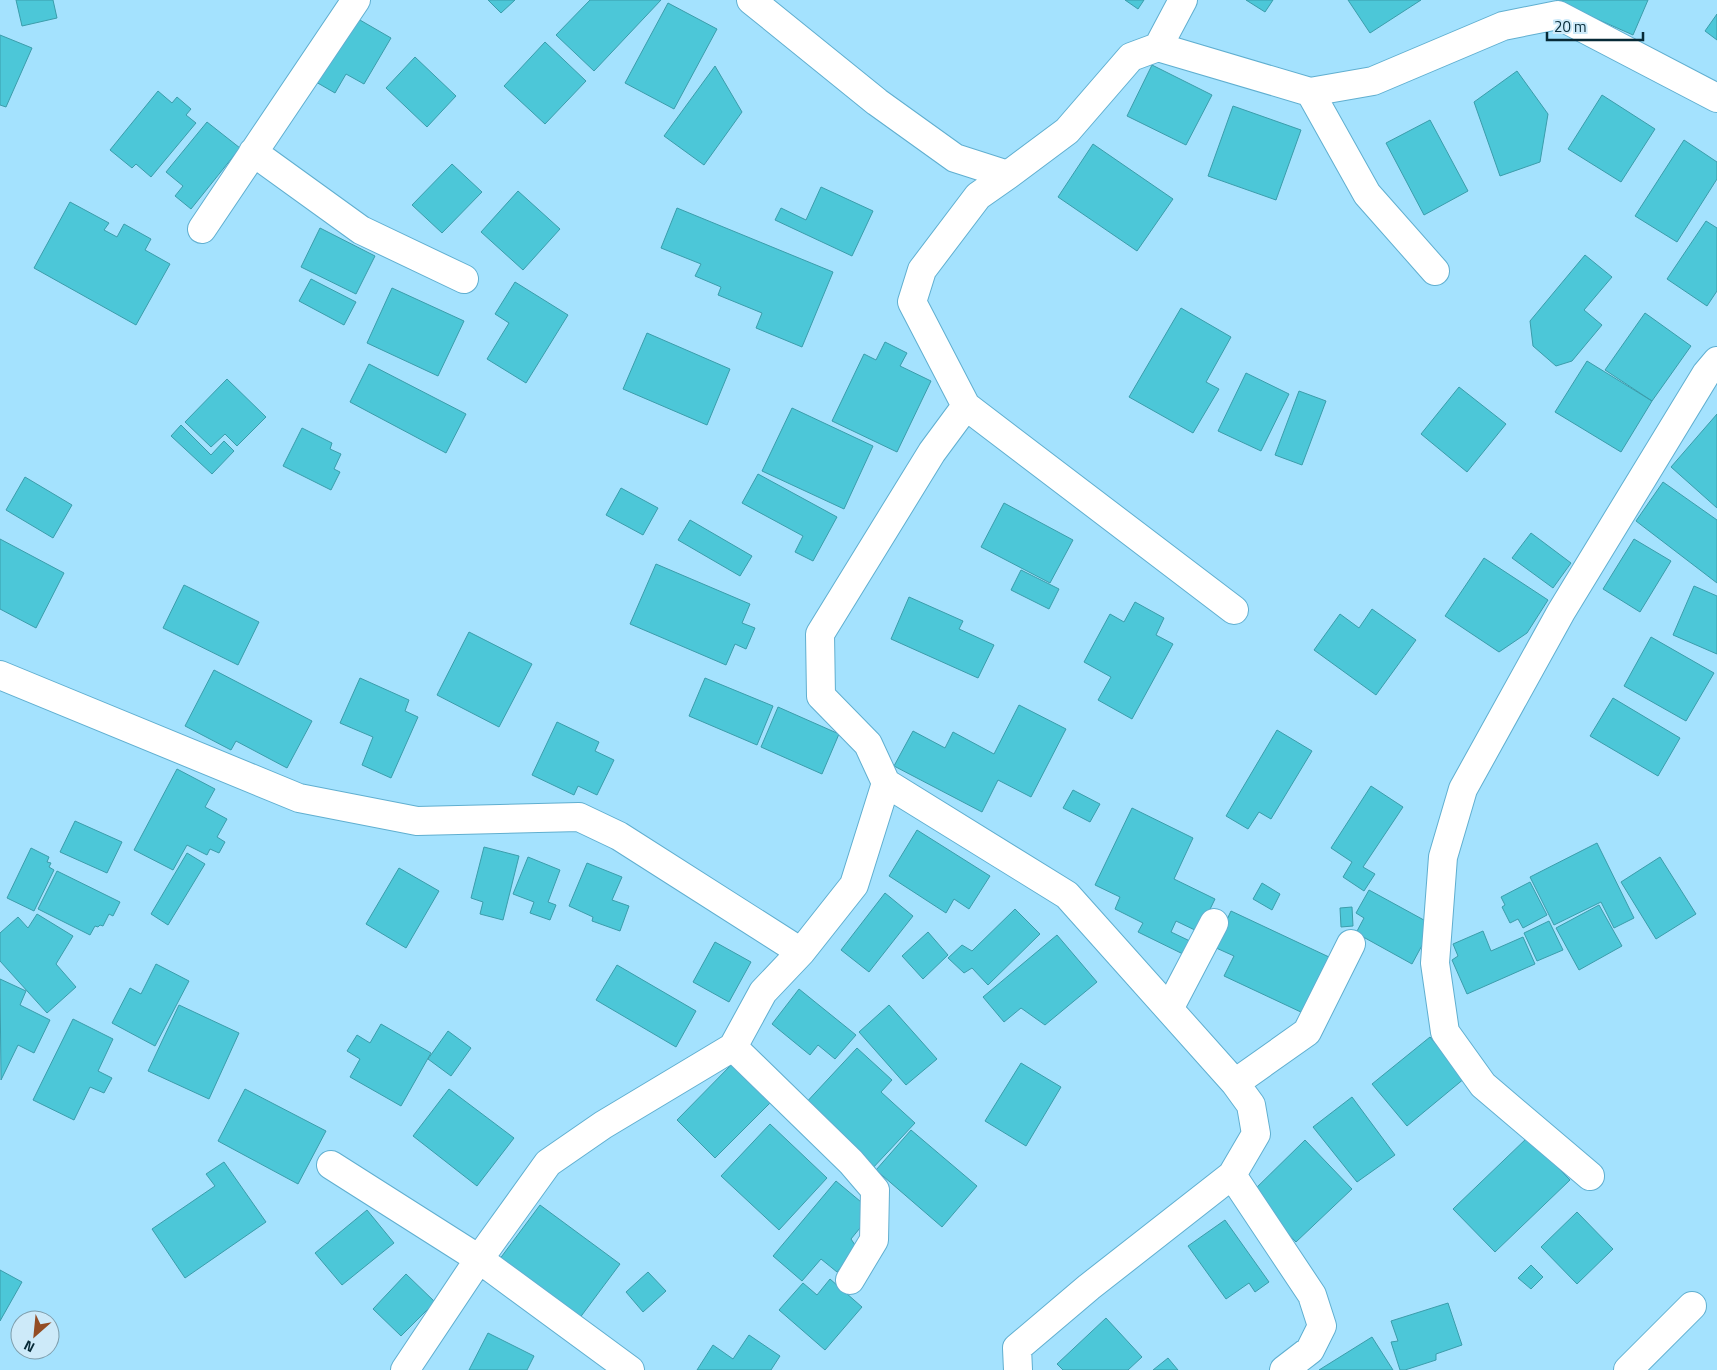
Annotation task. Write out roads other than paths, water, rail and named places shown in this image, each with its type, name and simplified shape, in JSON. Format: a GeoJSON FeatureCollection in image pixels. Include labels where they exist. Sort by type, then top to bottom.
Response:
{"type":"FeatureCollection","features":[{"type":"Feature","properties":{"kind":"street"},"geometry":{"type":"LineString","coordinates":[[202,229],[356,0]]}},
{"type":"Feature","properties":{"kind":"street"},"geometry":{"type":"LineString","coordinates":[[751,0],[878,102],[956,158],[1008,175]]}},
{"type":"Feature","properties":{"kind":"street"},"geometry":{"type":"LineString","coordinates":[[1158,47],[1183,0]]}},
{"type":"Feature","properties":{"kind":"street"},"geometry":{"type":"LineString","coordinates":[[1234,610],[966,406],[912,302],[922,270],[978,196],[1067,131],[1131,57],[1158,47],[1310,92],[1373,81],[1503,26],[1558,15],[1717,98]]}},
{"type":"Feature","properties":{"kind":"street"},"geometry":{"type":"LineString","coordinates":[[1310,92],[1367,194],[1435,271]]}},
{"type":"Feature","properties":{"kind":"street"},"geometry":{"type":"LineString","coordinates":[[254,152],[361,230],[464,280]]}},
{"type":"Feature","properties":{"kind":"street"},"geometry":{"type":"LineString","coordinates":[[1590,1176],[1483,1085],[1445,1032],[1435,963],[1443,857],[1463,789],[1561,612],[1706,374],[1717,361]]}},
{"type":"Feature","properties":{"kind":"street"},"geometry":{"type":"LineString","coordinates":[[966,406],[932,452],[820,634],[822,696],[868,744],[886,783],[1067,895],[1235,1083],[1251,1105],[1256,1134],[1232,1175],[1089,1287],[1017,1348],[1018,1370]]}},
{"type":"Feature","properties":{"kind":"street"},"geometry":{"type":"LineString","coordinates":[[0,675],[299,798],[417,821],[579,817],[618,836],[801,952]]}},
{"type":"Feature","properties":{"kind":"street"},"geometry":{"type":"LineString","coordinates":[[405,1370],[479,1259],[548,1163],[603,1124],[733,1047],[763,992],[801,952],[854,885],[886,783]]}},
{"type":"Feature","properties":{"kind":"street"},"geometry":{"type":"LineString","coordinates":[[1169,1009],[1214,923]]}},
{"type":"Feature","properties":{"kind":"street"},"geometry":{"type":"LineString","coordinates":[[1235,1083],[1307,1032],[1351,944]]}},
{"type":"Feature","properties":{"kind":"street"},"geometry":{"type":"LineString","coordinates":[[733,1047],[851,1162],[874,1190],[874,1240],[850,1280]]}},
{"type":"Feature","properties":{"kind":"street"},"geometry":{"type":"LineString","coordinates":[[331,1165],[479,1259],[630,1370]]}},
{"type":"Feature","properties":{"kind":"street"},"geometry":{"type":"LineString","coordinates":[[1232,1175],[1312,1295],[1322,1326],[1310,1350],[1284,1370]]}},
{"type":"Feature","properties":{"kind":"street"},"geometry":{"type":"LineString","coordinates":[[1628,1370],[1692,1306]]}}]}
